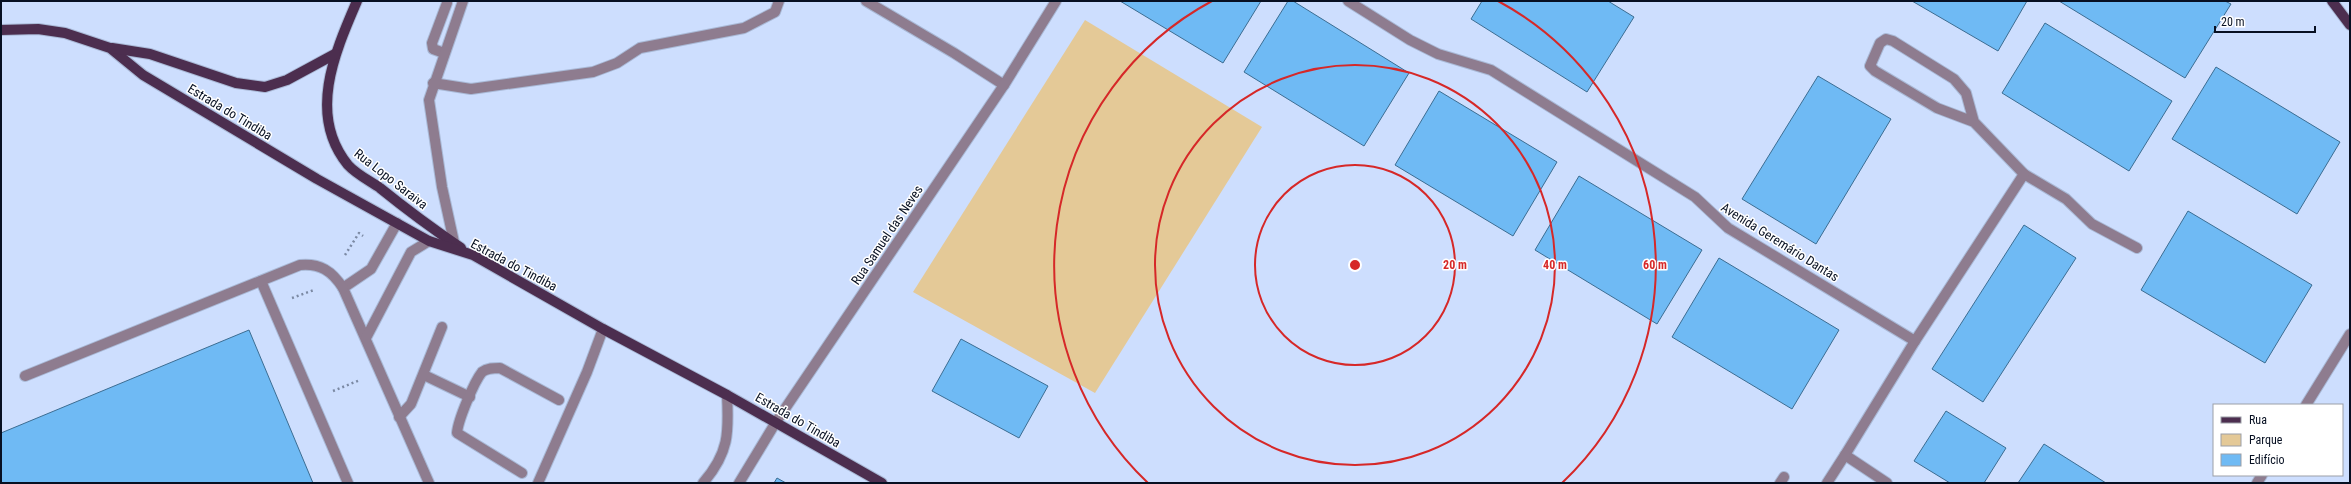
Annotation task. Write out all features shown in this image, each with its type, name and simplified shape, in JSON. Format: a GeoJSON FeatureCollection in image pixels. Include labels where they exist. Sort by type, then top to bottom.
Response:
{"type":"FeatureCollection","features":[{"type":"Feature","properties":{"kind":"main road","name":"Rua Lopo Saraiva"},"geometry":{"type":"LineString","coordinates":[[357,1],[335,54],[327,95],[327,120],[334,145],[349,166],[473,255]]}},
{"type":"Feature","properties":{"kind":"main road"},"geometry":{"type":"LineString","coordinates":[[2332,1],[2350,25]]}},
{"type":"Feature","properties":{"kind":"main road","name":"Estrada do Tindiba"},"geometry":{"type":"LineString","coordinates":[[2,28],[38,28],[65,33],[110,48],[143,74],[317,179],[429,241],[473,255],[603,330],[727,395],[882,483]]}},
{"type":"Feature","properties":{"kind":"main road"},"geometry":{"type":"LineString","coordinates":[[110,48],[150,54],[236,83],[265,87],[287,80],[335,54]]}},
{"type":"Feature","properties":{"kind":"street"},"geometry":{"type":"LineString","coordinates":[[454,242],[442,188],[429,100],[433,83],[463,1]]}},
{"type":"Feature","properties":{"kind":"street"},"geometry":{"type":"LineString","coordinates":[[433,83],[472,88],[593,72],[617,64],[640,48],[744,28],[775,12],[779,1]]}},
{"type":"Feature","properties":{"kind":"street"},"geometry":{"type":"LineString","coordinates":[[866,1],[954,53],[1004,85]]}},
{"type":"Feature","properties":{"kind":"street","name":"Rua Samuel das Neves"},"geometry":{"type":"LineString","coordinates":[[739,483],[776,422],[1004,85],[1056,1]]}},
{"type":"Feature","properties":{"kind":"street","name":"Avenida Geremário Dantas"},"geometry":{"type":"LineString","coordinates":[[1348,1],[1410,40],[1438,54],[1491,70],[1695,197],[1728,228],[1915,341]]}},
{"type":"Feature","properties":{"kind":"street"},"geometry":{"type":"LineString","coordinates":[[444,53],[433,49],[432,43],[447,3]]}},
{"type":"Feature","properties":{"kind":"street"},"geometry":{"type":"LineString","coordinates":[[1974,122],[1966,93],[1954,79],[1893,41],[1886,39],[1880,42],[1870,66],[1875,71],[1937,108],[1974,122],[2024,174],[2066,199],[2092,224],[2137,248]]}},
{"type":"Feature","properties":{"kind":"street"},"geometry":{"type":"LineString","coordinates":[[1827,483],[1915,341],[2024,174]]}},
{"type":"Feature","properties":{"kind":"street"},"geometry":{"type":"LineString","coordinates":[[343,288],[371,269],[397,223]]}},
{"type":"Feature","properties":{"kind":"street"},"geometry":{"type":"LineString","coordinates":[[366,338],[411,252],[429,241]]}},
{"type":"Feature","properties":{"kind":"street"},"geometry":{"type":"LineString","coordinates":[[25,376],[300,265],[311,264],[320,266],[334,274],[343,288],[429,483]]}},
{"type":"Feature","properties":{"kind":"street"},"geometry":{"type":"LineString","coordinates":[[261,281],[348,483]]}},
{"type":"Feature","properties":{"kind":"street"},"geometry":{"type":"LineString","coordinates":[[399,417],[411,404],[424,375],[442,327]]}},
{"type":"Feature","properties":{"kind":"street"},"geometry":{"type":"LineString","coordinates":[[538,483],[587,372],[603,330]]}},
{"type":"Feature","properties":{"kind":"street"},"geometry":{"type":"LineString","coordinates":[[2307,404],[2350,334]]}},
{"type":"Feature","properties":{"kind":"street"},"geometry":{"type":"LineString","coordinates":[[522,473],[457,433],[458,421],[482,372],[491,368],[500,368],[559,400]]}},
{"type":"Feature","properties":{"kind":"street"},"geometry":{"type":"LineString","coordinates":[[424,375],[470,397]]}},
{"type":"Feature","properties":{"kind":"street"},"geometry":{"type":"LineString","coordinates":[[703,483],[721,460],[727,440],[727,395]]}},
{"type":"Feature","properties":{"kind":"street"},"geometry":{"type":"LineString","coordinates":[[1845,455],[1887,483]]}},
{"type":"Feature","properties":{"kind":"path"},"geometry":{"type":"LineString","coordinates":[[272,307],[326,285],[334,274]]}},
{"type":"Feature","properties":{"kind":"green space"},"geometry":{"type":"Polygon","coordinates":[[[1085,20],[1262,127],[1095,393],[913,292],[1085,20]]]}},
{"type":"Feature","properties":{"kind":"building"},"geometry":{"type":"Polygon","coordinates":[[[1120,1],[1261,1],[1223,63],[1120,1]]]}},
{"type":"Feature","properties":{"kind":"building"},"geometry":{"type":"Polygon","coordinates":[[[1288,1],[1293,1],[1409,73],[1364,146],[1244,72],[1288,1]]]}},
{"type":"Feature","properties":{"kind":"building"},"geometry":{"type":"Polygon","coordinates":[[[1482,1],[1608,1],[1634,17],[1587,92],[1471,19],[1482,1]]]}},
{"type":"Feature","properties":{"kind":"building"},"geometry":{"type":"Polygon","coordinates":[[[1912,1],[2027,1],[1998,51],[1912,1]]]}},
{"type":"Feature","properties":{"kind":"building"},"geometry":{"type":"Polygon","coordinates":[[[2059,1],[2225,1],[2231,4],[2185,78],[2059,1]]]}},
{"type":"Feature","properties":{"kind":"building"},"geometry":{"type":"Polygon","coordinates":[[[2045,23],[2172,101],[2129,171],[2002,93],[2045,23]]]}},
{"type":"Feature","properties":{"kind":"building"},"geometry":{"type":"Polygon","coordinates":[[[2216,67],[2340,142],[2297,214],[2172,139],[2216,67]]]}},
{"type":"Feature","properties":{"kind":"building"},"geometry":{"type":"Polygon","coordinates":[[[1818,76],[1891,119],[1816,244],[1742,199],[1818,76]]]}},
{"type":"Feature","properties":{"kind":"building"},"geometry":{"type":"Polygon","coordinates":[[[1439,91],[1557,162],[1513,236],[1395,165],[1439,91]]]}},
{"type":"Feature","properties":{"kind":"building"},"geometry":{"type":"Polygon","coordinates":[[[1579,176],[1702,250],[1657,324],[1535,250],[1579,176]]]}},
{"type":"Feature","properties":{"kind":"building"},"geometry":{"type":"Polygon","coordinates":[[[2188,211],[2312,285],[2265,363],[2141,290],[2188,211]]]}},
{"type":"Feature","properties":{"kind":"building"},"geometry":{"type":"Polygon","coordinates":[[[2024,225],[2076,258],[1983,402],[1932,369],[2024,225]]]}},
{"type":"Feature","properties":{"kind":"building"},"geometry":{"type":"Polygon","coordinates":[[[1719,258],[1839,330],[1792,409],[1672,337],[1719,258]]]}},
{"type":"Feature","properties":{"kind":"building"},"geometry":{"type":"Polygon","coordinates":[[[249,330],[313,483],[1,483],[1,433],[249,330]]]}},
{"type":"Feature","properties":{"kind":"building"},"geometry":{"type":"Polygon","coordinates":[[[961,339],[1048,386],[1019,438],[932,391],[961,339]]]}},
{"type":"Feature","properties":{"kind":"building"},"geometry":{"type":"Polygon","coordinates":[[[1946,411],[2006,448],[1984,483],[1950,483],[1914,461],[1946,411]]]}},
{"type":"Feature","properties":{"kind":"building"},"geometry":{"type":"Polygon","coordinates":[[[2044,444],[2106,483],[2018,483],[2044,444]]]}},
{"type":"Feature","properties":{"kind":"building"},"geometry":{"type":"Polygon","coordinates":[[[777,478],[786,483],[774,483],[777,478]]]}}]}
